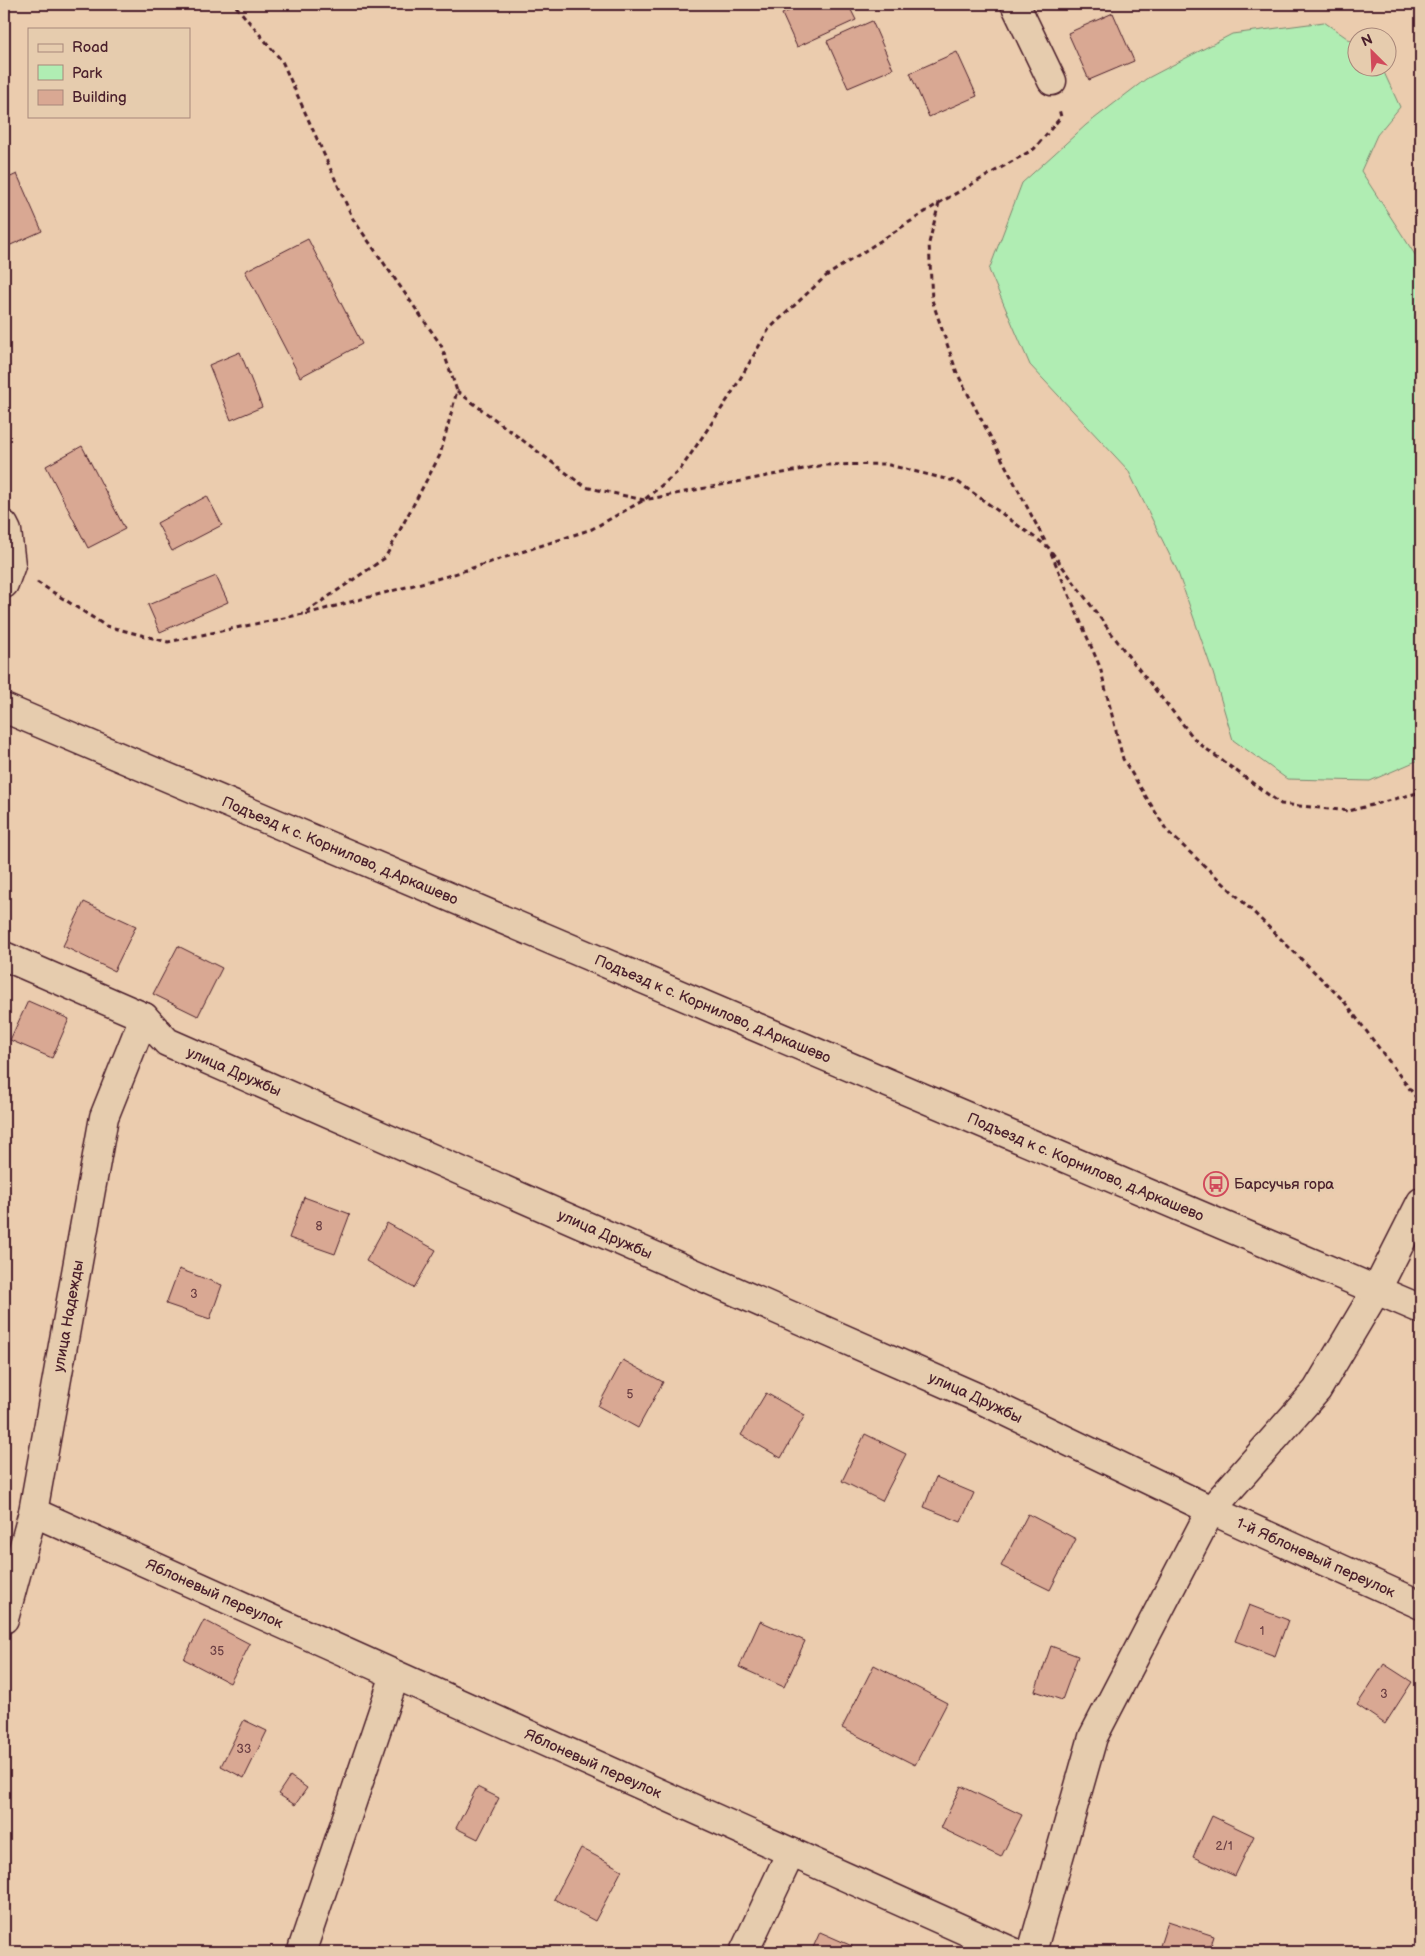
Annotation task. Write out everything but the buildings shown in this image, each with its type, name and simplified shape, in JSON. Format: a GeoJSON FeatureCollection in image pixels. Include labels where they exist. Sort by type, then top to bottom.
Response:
{"type":"FeatureCollection","features":[{"type":"Feature","properties":{"kind":"street"},"geometry":{"type":"LineString","coordinates":[[1015,4],[1052,81]]}},
{"type":"Feature","properties":{"kind":"street"},"geometry":{"type":"LineString","coordinates":[[4,525],[7,531],[8,575]]}},
{"type":"Feature","properties":{"kind":"street","name":"Подъезд к с. Корнилово, д.Аркашево"},"geometry":{"type":"LineString","coordinates":[[4,708],[1421,1308]]}},
{"type":"Feature","properties":{"kind":"street","name":"улица Дружбы"},"geometry":{"type":"LineString","coordinates":[[4,956],[144,1016],[167,1042],[974,1396],[1211,1510]]}},
{"type":"Feature","properties":{"kind":"street","name":"улица Надежды"},"geometry":{"type":"LineString","coordinates":[[4,1619],[33,1512],[104,1117],[144,1016]]}},
{"type":"Feature","properties":{"kind":"street"},"geometry":{"type":"LineString","coordinates":[[1032,1952],[1093,1738],[1211,1510],[1317,1390],[1377,1289],[1421,1202]]}},
{"type":"Feature","properties":{"kind":"street","name":"1-й Яблоневый переулок"},"geometry":{"type":"LineString","coordinates":[[1211,1510],[1421,1606]]}},
{"type":"Feature","properties":{"kind":"street","name":"Яблоневый переулок"},"geometry":{"type":"LineString","coordinates":[[33,1512],[1013,1952]]}},
{"type":"Feature","properties":{"kind":"street"},"geometry":{"type":"LineString","coordinates":[[303,1946],[395,1675]]}},
{"type":"Feature","properties":{"kind":"street"},"geometry":{"type":"LineString","coordinates":[[744,1952],[791,1852]]}},
{"type":"Feature","properties":{"kind":"path"},"geometry":{"type":"LineString","coordinates":[[234,4],[282,62],[353,219],[441,345],[457,391],[585,487],[644,500],[824,465],[885,464],[958,482],[1048,547],[1128,657],[1197,742],[1281,804],[1349,811],[1421,792]]}},
{"type":"Feature","properties":{"kind":"path"},"geometry":{"type":"LineString","coordinates":[[8,575],[106,626],[168,642],[303,614],[451,575],[592,529],[644,500],[680,470],[730,396],[768,329],[826,276],[939,203],[1034,149],[1061,117],[1052,81]]}},
{"type":"Feature","properties":{"kind":"path"},"geometry":{"type":"LineString","coordinates":[[939,203],[929,243],[932,300],[957,373],[1048,547],[1100,667],[1123,759],[1167,831],[1238,897],[1343,1000],[1421,1104]]}},
{"type":"Feature","properties":{"kind":"path"},"geometry":{"type":"LineString","coordinates":[[303,614],[385,558],[440,455],[457,391]]}},
{"type":"Feature","properties":{"kind":"green space"},"geometry":{"type":"Polygon","coordinates":[[[1324,22],[1348,39],[1348,78],[1387,78],[1400,107],[1377,135],[1361,171],[1421,264],[1421,759],[1370,781],[1287,779],[1233,740],[1213,673],[1177,570],[1128,470],[1030,365],[989,270],[1022,183],[1086,125],[1146,79],[1232,34],[1324,22]]]}},
{"type":"Feature","properties":{"kind":"place","name":"Барсучья гора"},"geometry":{"type":"Point","coordinates":[1216,1184]}}]}
